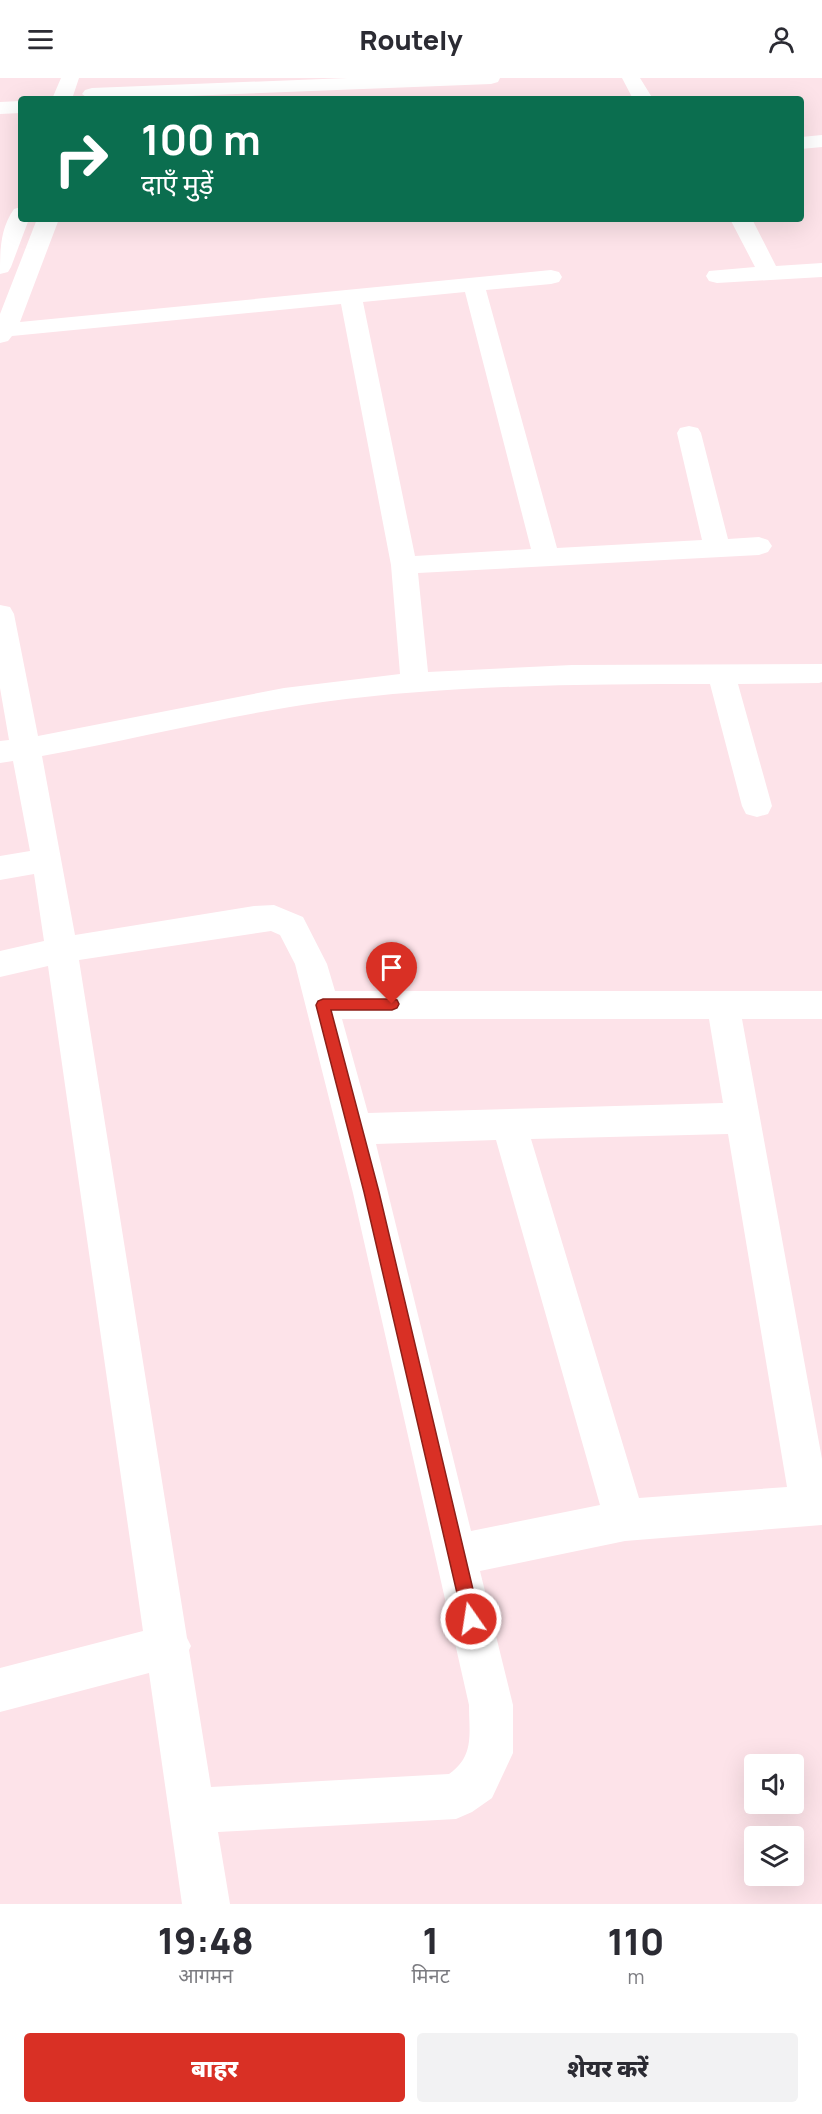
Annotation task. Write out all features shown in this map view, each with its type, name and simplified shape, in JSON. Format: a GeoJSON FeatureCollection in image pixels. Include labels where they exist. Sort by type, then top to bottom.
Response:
{"type":"FeatureCollection","features":[{"type":"Feature","properties":{"kind":"street"},"geometry":{"type":"LineString","coordinates":[[63,96],[70,78]]}},
{"type":"Feature","properties":{"kind":"street"},"geometry":{"type":"LineString","coordinates":[[93,90],[491,78]]}},
{"type":"Feature","properties":{"kind":"street"},"geometry":{"type":"LineString","coordinates":[[631,78],[641,96]]}},
{"type":"Feature","properties":{"kind":"street"},"geometry":{"type":"LineString","coordinates":[[0,108],[18,107]]}},
{"type":"Feature","properties":{"kind":"street"},"geometry":{"type":"LineString","coordinates":[[804,143],[822,141]]}},
{"type":"Feature","properties":{"kind":"street"},"geometry":{"type":"LineString","coordinates":[[804,159],[822,158]]}},
{"type":"Feature","properties":{"kind":"street"},"geometry":{"type":"LineString","coordinates":[[0,267],[18,221]]}},
{"type":"Feature","properties":{"kind":"street"},"geometry":{"type":"LineString","coordinates":[[47,222],[2,333],[551,277]]}},
{"type":"Feature","properties":{"kind":"street"},"geometry":{"type":"LineString","coordinates":[[743,222],[770,273]]}},
{"type":"Feature","properties":{"kind":"street"},"geometry":{"type":"LineString","coordinates":[[717,276],[770,273],[820,274]]}},
{"type":"Feature","properties":{"kind":"street"},"geometry":{"type":"LineString","coordinates":[[474,285],[546,556]]}},
{"type":"Feature","properties":{"kind":"street"},"geometry":{"type":"LineString","coordinates":[[351,297],[404,564],[415,683]]}},
{"type":"Feature","properties":{"kind":"street"},"geometry":{"type":"LineString","coordinates":[[689,433],[717,548]]}},
{"type":"Feature","properties":{"kind":"street"},"geometry":{"type":"LineString","coordinates":[[404,564],[759,546]]}},
{"type":"Feature","properties":{"kind":"street"},"geometry":{"type":"LineString","coordinates":[[0,614],[13,750],[47,860],[169,1646],[206,1904]]}},
{"type":"Feature","properties":{"kind":"street"},"geometry":{"type":"LineString","coordinates":[[13,750],[324,692],[415,683],[530,677],[819,673]]}},
{"type":"Feature","properties":{"kind":"street"},"geometry":{"type":"LineString","coordinates":[[721,674],[757,806]]}},
{"type":"Feature","properties":{"kind":"street"},"geometry":{"type":"LineString","coordinates":[[0,868],[47,860]]}},
{"type":"Feature","properties":{"kind":"street"},"geometry":{"type":"LineString","coordinates":[[0,964],[61,950],[254,919],[274,918],[292,926],[303,944],[323,1005],[492,1705],[491,1754],[476,1782],[456,1796],[192,1811]]}},
{"type":"Feature","properties":{"kind":"street"},"geometry":{"type":"LineString","coordinates":[[323,1005],[822,1005]]}},
{"type":"Feature","properties":{"kind":"street"},"geometry":{"type":"LineString","coordinates":[[456,1555],[625,1520],[816,1505],[723,1006]]}},
{"type":"Feature","properties":{"kind":"street"},"geometry":{"type":"LineString","coordinates":[[355,1130],[509,1123],[743,1118]]}},
{"type":"Feature","properties":{"kind":"street"},"geometry":{"type":"LineString","coordinates":[[509,1123],[625,1520]]}},
{"type":"Feature","properties":{"kind":"street"},"geometry":{"type":"LineString","coordinates":[[0,1690],[169,1646]]}},
{"type":"Feature","properties":{"kind":"route"},"geometry":{"type":"LineString","coordinates":[[392,1004],[323,1005],[371,1192],[471,1619]]}}]}
